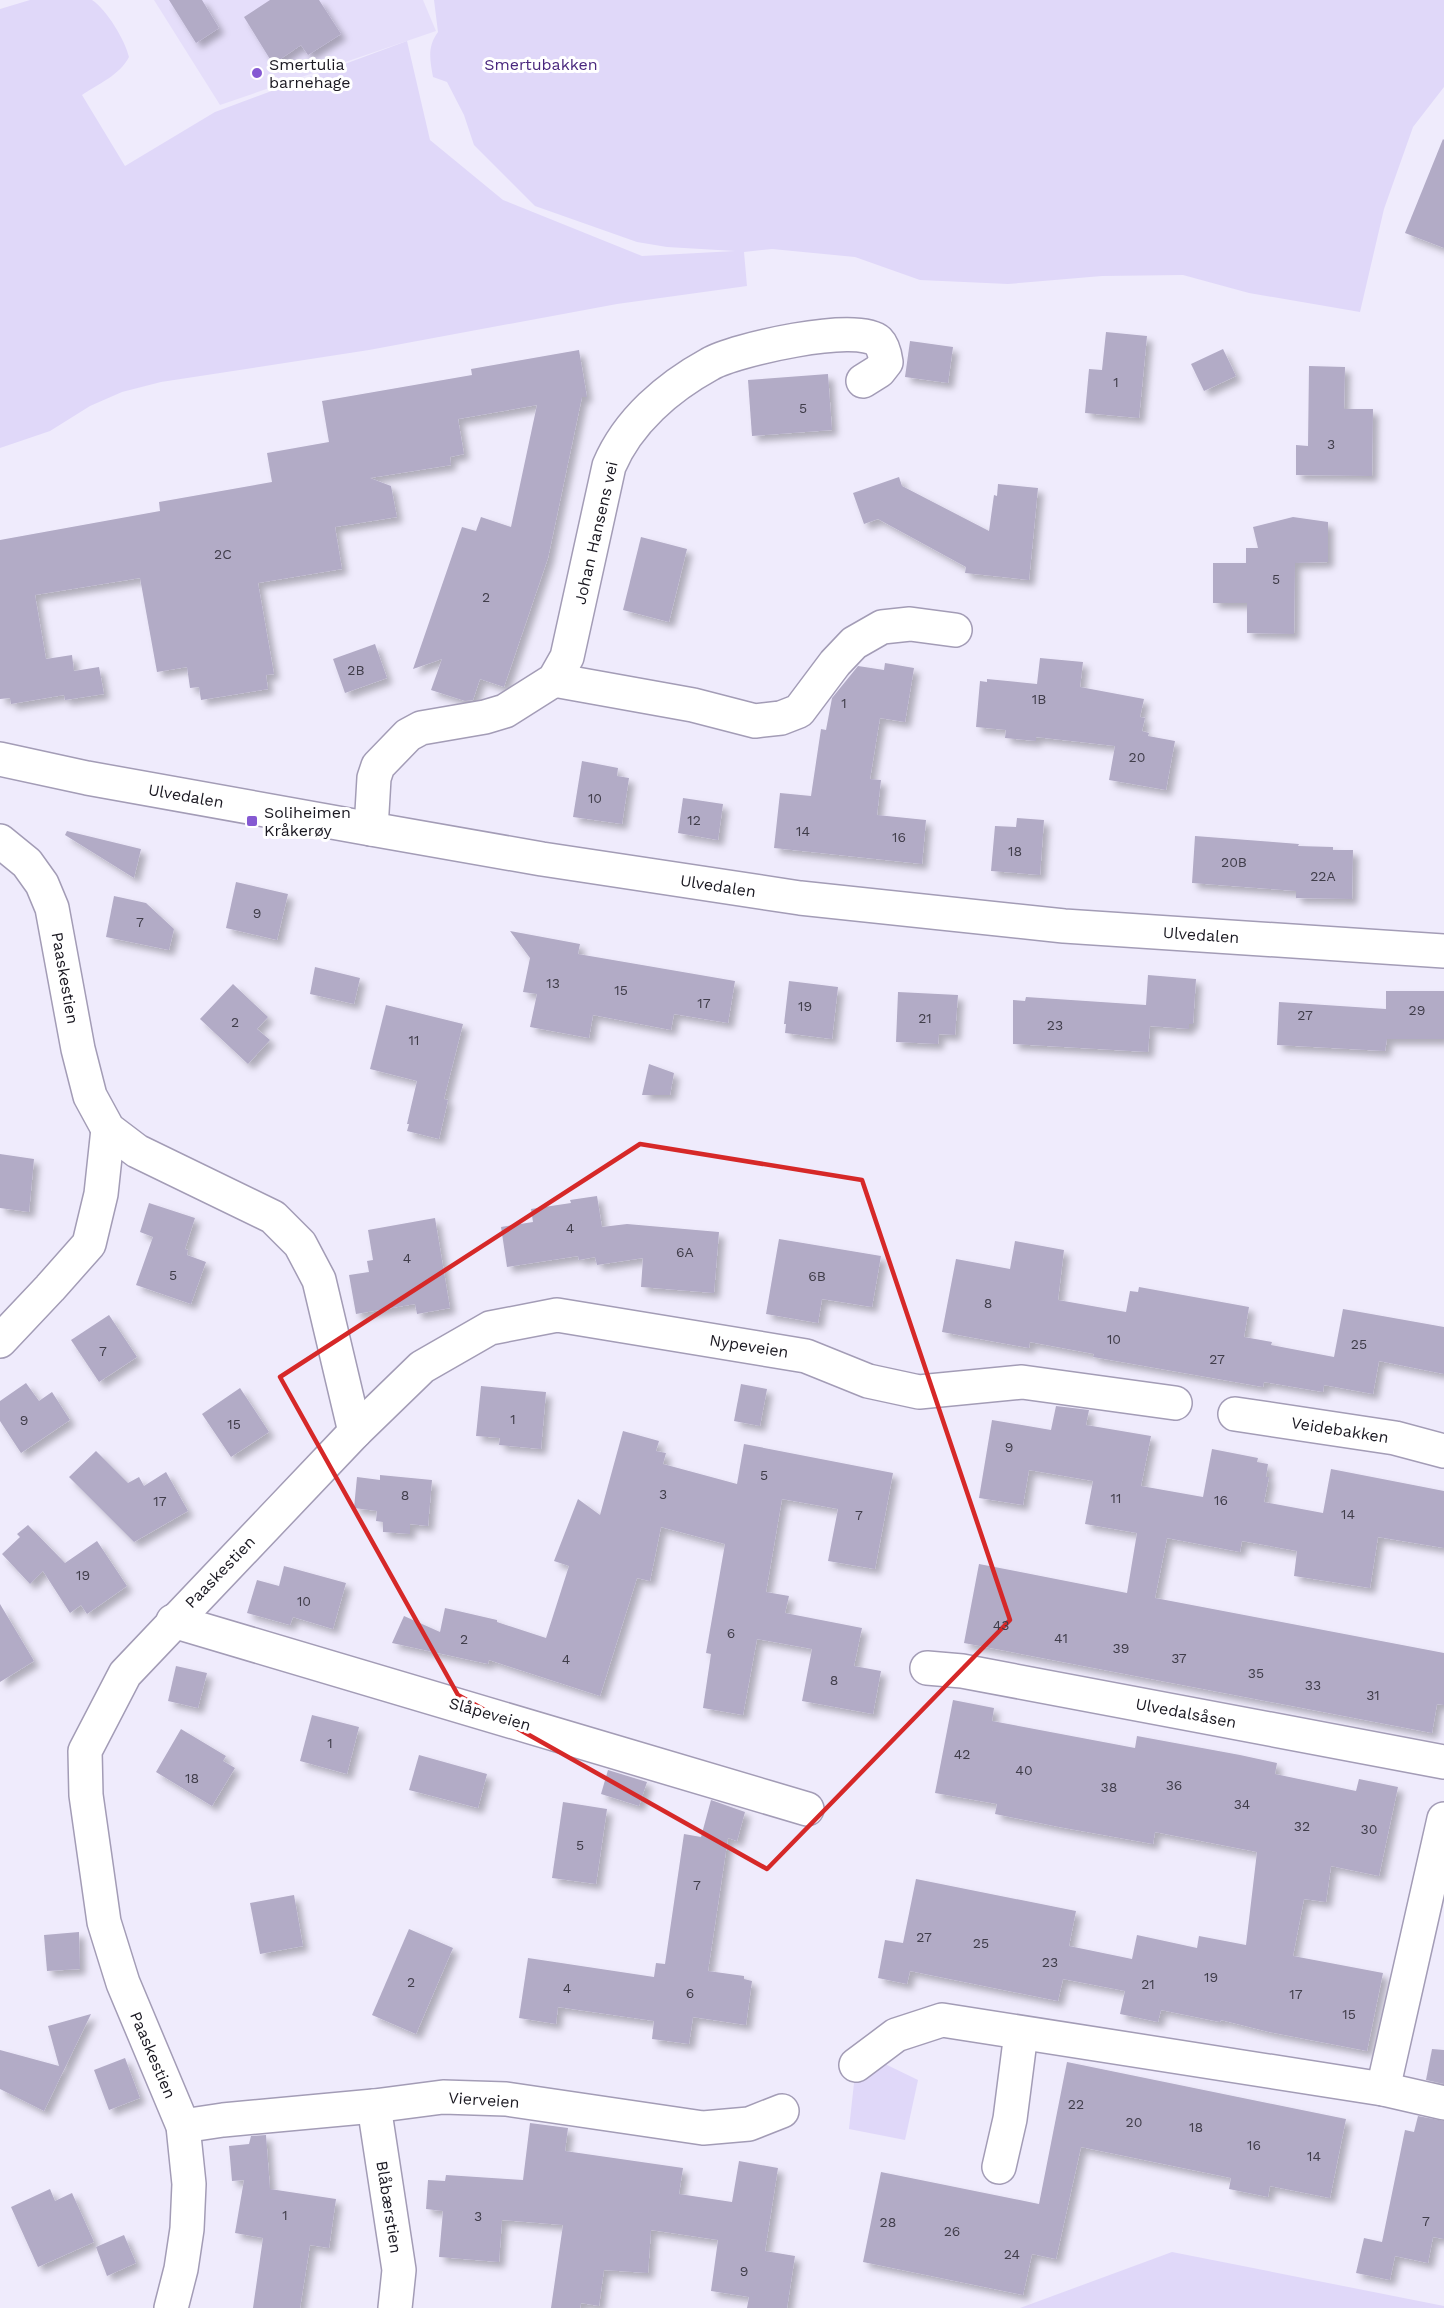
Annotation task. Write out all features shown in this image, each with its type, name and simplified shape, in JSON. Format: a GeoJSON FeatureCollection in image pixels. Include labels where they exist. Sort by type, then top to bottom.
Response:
{"type":"FeatureCollection","features":[{"type":"Feature","properties":{"kind":"street","name":"Johan Hansens vei"},"geometry":{"type":"LineString","coordinates":[[554,680],[567,657],[609,466],[625,437],[647,410],[681,382],[721,358],[740,351],[832,335],[862,334],[877,340],[884,352],[886,362],[879,371],[863,381]]}},
{"type":"Feature","properties":{"kind":"street"},"geometry":{"type":"LineString","coordinates":[[371,829],[374,778],[378,766],[408,735],[421,728],[485,717],[505,711],[554,680],[693,705],[755,721],[780,718],[800,711],[835,663],[854,643],[882,627],[910,624],[955,630]]}},
{"type":"Feature","properties":{"kind":"street","name":"Ulvedalen"},"geometry":{"type":"LineString","coordinates":[[0,759],[87,778],[542,859],[801,898],[1064,926],[1444,951]]}},
{"type":"Feature","properties":{"kind":"street","name":"Paaskestien"},"geometry":{"type":"LineString","coordinates":[[0,841],[27,863],[42,884],[52,908],[85,1077],[90,1096],[108,1129],[137,1151],[273,1217],[300,1244],[319,1280],[355,1432],[125,1674],[85,1751],[86,1795],[104,1922],[123,1983],[183,2126],[189,2184],[187,2229],[181,2269],[171,2308]]}},
{"type":"Feature","properties":{"kind":"street"},"geometry":{"type":"LineString","coordinates":[[0,1341],[89,1244],[101,1194],[108,1129]]}},
{"type":"Feature","properties":{"kind":"street","name":"Nypeveien"},"geometry":{"type":"LineString","coordinates":[[355,1432],[422,1367],[490,1328],[557,1315],[806,1356],[868,1381],[919,1392],[1022,1382],[1175,1403]]}},
{"type":"Feature","properties":{"kind":"street","name":"Veidebakken"},"geometry":{"type":"LineString","coordinates":[[1235,1414],[1395,1438],[1444,1451]]}},
{"type":"Feature","properties":{"kind":"street","name":"Slåpeveien"},"geometry":{"type":"LineString","coordinates":[[173,1621],[807,1809]]}},
{"type":"Feature","properties":{"kind":"street","name":"Ulvedalsåsen"},"geometry":{"type":"LineString","coordinates":[[927,1668],[962,1671],[1444,1762]]}},
{"type":"Feature","properties":{"kind":"street"},"geometry":{"type":"LineString","coordinates":[[1383,2089],[1444,1819]]}},
{"type":"Feature","properties":{"kind":"street"},"geometry":{"type":"LineString","coordinates":[[856,2066],[896,2035],[942,2020],[1383,2089],[1444,2103]]}},
{"type":"Feature","properties":{"kind":"street"},"geometry":{"type":"LineString","coordinates":[[999,2167],[1010,2118],[1021,2033]]}},
{"type":"Feature","properties":{"kind":"street","name":"Vierveien"},"geometry":{"type":"LineString","coordinates":[[183,2126],[444,2097],[506,2099],[703,2128],[748,2124],[782,2111]]}},
{"type":"Feature","properties":{"kind":"street","name":"Blåbærstien"},"geometry":{"type":"LineString","coordinates":[[374,2106],[399,2270],[395,2308]]}},
{"type":"Feature","properties":{"kind":"highlighted area"},"geometry":{"type":"Polygon","coordinates":[[[640,1144],[862,1180],[1010,1620],[767,1869],[458,1695],[280,1377],[640,1144]]]}},
{"type":"Feature","properties":{"kind":"shaded area","name":"Smertulia barnehage"},"geometry":{"type":"Polygon","coordinates":[[[154,0],[423,0],[436,31],[220,105],[154,0]]]}},
{"type":"Feature","properties":{"kind":"green space","name":"Smertubakken"},"geometry":{"type":"Polygon","coordinates":[[[30,0],[92,0],[104,11],[119,34],[129,57],[114,74],[82,95],[125,166],[215,112],[407,41],[430,140],[503,200],[642,256],[735,251],[667,247],[637,242],[535,206],[474,145],[464,115],[447,82],[433,77],[431,48],[438,32],[434,0],[1444,0],[1444,87],[1413,127],[1384,209],[1360,312],[1249,293],[1183,275],[1102,276],[1008,284],[920,280],[855,257],[772,249],[744,252],[747,286],[617,304],[369,350],[161,382],[122,392],[90,406],[50,431],[0,448],[0,9],[30,0]]]}},
{"type":"Feature","properties":{"kind":"green space"},"geometry":{"type":"Polygon","coordinates":[[[885,2064],[918,2080],[905,2140],[849,2129],[854,2083],[885,2064]]]}},
{"type":"Feature","properties":{"kind":"green space"},"geometry":{"type":"Polygon","coordinates":[[[1172,2252],[1444,2306],[1444,2308],[1020,2308],[1172,2252]]]}},
{"type":"Feature","properties":{"kind":"building"},"geometry":{"type":"Polygon","coordinates":[[[169,0],[202,0],[219,28],[196,43],[169,0]]]}},
{"type":"Feature","properties":{"kind":"building"},"geometry":{"type":"Polygon","coordinates":[[[270,0],[319,0],[341,34],[308,55],[301,45],[273,64],[244,17],[270,0]]]}},
{"type":"Feature","properties":{"kind":"building"},"geometry":{"type":"Polygon","coordinates":[[[1444,140],[1444,248],[1405,233],[1444,140]]]}},
{"type":"Feature","properties":{"kind":"building"},"geometry":{"type":"Polygon","coordinates":[[[1106,332],[1147,336],[1139,418],[1085,413],[1089,369],[1102,370],[1106,332]]]}},
{"type":"Feature","properties":{"kind":"building"},"geometry":{"type":"Polygon","coordinates":[[[910,341],[953,347],[948,383],[905,377],[910,341]]]}},
{"type":"Feature","properties":{"kind":"building"},"geometry":{"type":"Polygon","coordinates":[[[1223,349],[1236,376],[1204,391],[1191,364],[1223,349]]]}},
{"type":"Feature","properties":{"kind":"building"},"geometry":{"type":"Polygon","coordinates":[[[579,350],[587,397],[582,397],[548,558],[504,687],[480,679],[473,700],[465,701],[431,690],[442,659],[413,669],[462,527],[476,531],[481,517],[511,527],[537,405],[458,419],[464,454],[450,457],[451,465],[370,478],[391,486],[397,517],[335,527],[342,569],[258,583],[274,674],[266,675],[268,689],[201,700],[199,687],[190,688],[187,667],[157,672],[140,578],[35,595],[46,659],[72,655],[74,671],[99,667],[104,694],[65,700],[64,695],[11,704],[10,698],[0,699],[0,540],[160,511],[159,502],[272,482],[267,453],[329,442],[322,401],[472,375],[471,369],[579,350]]]}},
{"type":"Feature","properties":{"kind":"building"},"geometry":{"type":"Polygon","coordinates":[[[1309,366],[1345,367],[1344,409],[1373,409],[1372,476],[1296,475],[1296,445],[1308,446],[1309,366]]]}},
{"type":"Feature","properties":{"kind":"building"},"geometry":{"type":"Polygon","coordinates":[[[828,374],[832,430],[752,436],[748,380],[828,374]]]}},
{"type":"Feature","properties":{"kind":"building"},"geometry":{"type":"Polygon","coordinates":[[[899,477],[902,486],[989,531],[994,495],[997,496],[998,484],[1038,488],[1029,580],[965,573],[966,567],[878,519],[864,524],[853,493],[899,477]]]}},
{"type":"Feature","properties":{"kind":"building"},"geometry":{"type":"Polygon","coordinates":[[[1293,517],[1328,522],[1328,562],[1295,563],[1294,634],[1247,633],[1247,603],[1213,603],[1213,563],[1246,563],[1246,548],[1258,548],[1253,527],[1293,517]]]}},
{"type":"Feature","properties":{"kind":"building"},"geometry":{"type":"Polygon","coordinates":[[[641,537],[687,549],[669,622],[623,610],[641,537]]]}},
{"type":"Feature","properties":{"kind":"building"},"geometry":{"type":"Polygon","coordinates":[[[375,644],[387,678],[345,693],[333,659],[375,644]]]}},
{"type":"Feature","properties":{"kind":"building"},"geometry":{"type":"Polygon","coordinates":[[[1040,658],[1083,662],[1080,687],[1144,699],[1140,717],[1145,718],[1142,731],[1149,733],[1148,736],[1175,741],[1166,790],[1109,780],[1115,746],[1036,737],[1036,741],[1005,738],[1006,730],[976,727],[980,681],[987,682],[987,679],[1037,684],[1040,658]]]}},
{"type":"Feature","properties":{"kind":"building"},"geometry":{"type":"Polygon","coordinates":[[[885,663],[914,668],[905,722],[880,718],[870,779],[881,780],[877,815],[926,820],[922,864],[774,848],[780,793],[811,796],[821,729],[826,730],[832,698],[858,666],[884,670],[885,663]]]}},
{"type":"Feature","properties":{"kind":"building"},"geometry":{"type":"Polygon","coordinates":[[[582,761],[618,768],[617,776],[629,778],[622,824],[573,817],[582,761]]]}},
{"type":"Feature","properties":{"kind":"building"},"geometry":{"type":"Polygon","coordinates":[[[683,798],[723,804],[718,840],[678,833],[683,798]]]}},
{"type":"Feature","properties":{"kind":"building"},"geometry":{"type":"Polygon","coordinates":[[[1017,818],[1044,820],[1040,875],[991,871],[995,826],[1016,827],[1017,818]]]}},
{"type":"Feature","properties":{"kind":"building"},"geometry":{"type":"Polygon","coordinates":[[[67,831],[141,849],[134,878],[65,835],[67,831]]]}},
{"type":"Feature","properties":{"kind":"building"},"geometry":{"type":"Polygon","coordinates":[[[1195,836],[1353,850],[1352,899],[1296,898],[1296,891],[1192,883],[1195,836]]]}},
{"type":"Feature","properties":{"kind":"building"},"geometry":{"type":"Polygon","coordinates":[[[236,882],[288,894],[277,940],[226,928],[236,882]]]}},
{"type":"Feature","properties":{"kind":"building"},"geometry":{"type":"Polygon","coordinates":[[[114,896],[146,903],[174,929],[169,950],[106,937],[114,896]]]}},
{"type":"Feature","properties":{"kind":"building"},"geometry":{"type":"Polygon","coordinates":[[[510,931],[580,944],[578,954],[735,981],[728,1023],[674,1014],[671,1030],[593,1015],[589,1038],[530,1027],[537,994],[523,992],[530,958],[510,931]]]}},
{"type":"Feature","properties":{"kind":"building"},"geometry":{"type":"Polygon","coordinates":[[[315,967],[360,978],[354,1004],[310,994],[315,967]]]}},
{"type":"Feature","properties":{"kind":"building"},"geometry":{"type":"Polygon","coordinates":[[[1148,975],[1196,979],[1193,1024],[1189,1024],[1189,1029],[1150,1026],[1148,1052],[1013,1044],[1013,1000],[1025,1001],[1026,997],[1146,1005],[1148,975]]]}},
{"type":"Feature","properties":{"kind":"building"},"geometry":{"type":"Polygon","coordinates":[[[789,981],[838,987],[832,1039],[785,1033],[789,981]]]}},
{"type":"Feature","properties":{"kind":"building"},"geometry":{"type":"Polygon","coordinates":[[[233,984],[268,1017],[257,1029],[270,1040],[248,1064],[200,1019],[233,984]]]}},
{"type":"Feature","properties":{"kind":"building"},"geometry":{"type":"Polygon","coordinates":[[[1386,991],[1444,991],[1444,1039],[1387,1039],[1385,1051],[1277,1045],[1279,1002],[1386,1009],[1386,991]]]}},
{"type":"Feature","properties":{"kind":"building"},"geometry":{"type":"Polygon","coordinates":[[[898,992],[958,995],[955,1035],[939,1034],[938,1044],[896,1042],[898,992]]]}},
{"type":"Feature","properties":{"kind":"building"},"geometry":{"type":"Polygon","coordinates":[[[386,1005],[463,1024],[444,1099],[448,1100],[439,1139],[407,1131],[417,1081],[370,1069],[386,1005]]]}},
{"type":"Feature","properties":{"kind":"building"},"geometry":{"type":"Polygon","coordinates":[[[649,1064],[674,1073],[670,1095],[642,1095],[649,1064]]]}},
{"type":"Feature","properties":{"kind":"building"},"geometry":{"type":"Polygon","coordinates":[[[0,1154],[34,1159],[29,1212],[0,1208],[0,1154]]]}},
{"type":"Feature","properties":{"kind":"building"},"geometry":{"type":"Polygon","coordinates":[[[597,1196],[602,1227],[627,1224],[719,1232],[714,1293],[641,1287],[643,1258],[597,1265],[595,1257],[579,1260],[578,1256],[507,1267],[501,1227],[533,1222],[531,1209],[571,1203],[570,1200],[597,1196]]]}},
{"type":"Feature","properties":{"kind":"building"},"geometry":{"type":"Polygon","coordinates":[[[149,1203],[195,1218],[185,1249],[188,1250],[187,1255],[206,1262],[191,1304],[136,1285],[153,1237],[140,1232],[149,1203]]]}},
{"type":"Feature","properties":{"kind":"building"},"geometry":{"type":"Polygon","coordinates":[[[435,1218],[450,1308],[417,1314],[415,1304],[356,1314],[349,1275],[369,1272],[367,1261],[373,1260],[368,1230],[435,1218]]]}},
{"type":"Feature","properties":{"kind":"building"},"geometry":{"type":"Polygon","coordinates":[[[779,1239],[881,1256],[872,1307],[822,1299],[818,1323],[766,1314],[779,1239]]]}},
{"type":"Feature","properties":{"kind":"building"},"geometry":{"type":"Polygon","coordinates":[[[1015,1241],[1064,1250],[1058,1300],[1126,1312],[1130,1291],[1138,1292],[1139,1287],[1249,1307],[1244,1337],[1272,1342],[1271,1345],[1334,1357],[1343,1309],[1444,1327],[1444,1374],[1379,1361],[1373,1394],[1324,1385],[1323,1392],[1264,1382],[1263,1387],[1093,1357],[1094,1354],[1030,1342],[1029,1348],[942,1332],[956,1259],[1010,1269],[1015,1241]]]}},
{"type":"Feature","properties":{"kind":"building"},"geometry":{"type":"Polygon","coordinates":[[[109,1315],[137,1357],[99,1382],[71,1340],[109,1315]]]}},
{"type":"Feature","properties":{"kind":"building"},"geometry":{"type":"Polygon","coordinates":[[[26,1383],[39,1401],[52,1392],[70,1420],[21,1453],[0,1421],[0,1401],[26,1383]]]}},
{"type":"Feature","properties":{"kind":"building"},"geometry":{"type":"Polygon","coordinates":[[[741,1384],[767,1389],[760,1426],[734,1421],[741,1384]]]}},
{"type":"Feature","properties":{"kind":"building"},"geometry":{"type":"Polygon","coordinates":[[[481,1386],[546,1392],[541,1449],[499,1445],[500,1438],[476,1436],[481,1386]]]}},
{"type":"Feature","properties":{"kind":"building"},"geometry":{"type":"Polygon","coordinates":[[[240,1388],[269,1432],[231,1457],[202,1414],[240,1388]]]}},
{"type":"Feature","properties":{"kind":"building"},"geometry":{"type":"Polygon","coordinates":[[[1056,1406],[1089,1410],[1086,1425],[1151,1436],[1141,1486],[1203,1497],[1212,1449],[1258,1458],[1257,1462],[1268,1464],[1266,1477],[1269,1477],[1264,1502],[1323,1513],[1331,1469],[1444,1491],[1444,1548],[1378,1537],[1370,1588],[1294,1576],[1297,1551],[1242,1541],[1240,1552],[1167,1538],[1155,1598],[1444,1653],[1444,1705],[1437,1704],[1432,1733],[964,1643],[979,1564],[1127,1593],[1137,1533],[1085,1524],[1093,1481],[1029,1470],[1023,1505],[979,1498],[992,1420],[1051,1430],[1056,1406]]]}},
{"type":"Feature","properties":{"kind":"building"},"geometry":{"type":"Polygon","coordinates":[[[623,1431],[659,1441],[656,1451],[666,1453],[663,1464],[737,1484],[744,1444],[893,1473],[875,1569],[828,1561],[838,1509],[782,1499],[766,1592],[789,1596],[785,1613],[862,1628],[854,1666],[881,1671],[873,1714],[802,1701],[812,1649],[757,1639],[743,1715],[703,1708],[711,1654],[706,1653],[725,1544],[661,1527],[650,1581],[637,1578],[600,1696],[489,1660],[488,1664],[392,1643],[404,1616],[440,1632],[445,1608],[497,1620],[497,1622],[546,1638],[569,1566],[554,1561],[578,1499],[600,1515],[623,1431]]]}},
{"type":"Feature","properties":{"kind":"building"},"geometry":{"type":"Polygon","coordinates":[[[96,1451],[128,1483],[139,1477],[144,1486],[166,1472],[188,1511],[134,1542],[69,1477],[96,1451]]]}},
{"type":"Feature","properties":{"kind":"building"},"geometry":{"type":"Polygon","coordinates":[[[380,1475],[432,1480],[428,1526],[410,1524],[410,1534],[383,1532],[383,1522],[376,1521],[377,1511],[354,1508],[357,1477],[380,1480],[380,1475]]]}},
{"type":"Feature","properties":{"kind":"building"},"geometry":{"type":"Polygon","coordinates":[[[28,1525],[65,1563],[97,1541],[127,1586],[87,1614],[81,1605],[70,1613],[43,1571],[30,1584],[2,1554],[20,1537],[17,1534],[28,1525]]]}},
{"type":"Feature","properties":{"kind":"building"},"geometry":{"type":"Polygon","coordinates":[[[284,1566],[346,1583],[333,1629],[293,1617],[290,1625],[247,1613],[257,1580],[279,1586],[284,1566]]]}},
{"type":"Feature","properties":{"kind":"building"},"geometry":{"type":"Polygon","coordinates":[[[0,1604],[34,1661],[0,1682],[0,1604]]]}},
{"type":"Feature","properties":{"kind":"building"},"geometry":{"type":"Polygon","coordinates":[[[176,1666],[207,1673],[198,1708],[168,1701],[176,1666]]]}},
{"type":"Feature","properties":{"kind":"building"},"geometry":{"type":"Polygon","coordinates":[[[953,1700],[994,1708],[992,1721],[1135,1748],[1137,1736],[1240,1755],[1277,1763],[1275,1774],[1356,1791],[1359,1779],[1398,1787],[1379,1876],[1331,1866],[1326,1902],[1304,1899],[1293,1956],[1383,1973],[1367,2051],[1221,2020],[1220,2022],[1161,2010],[1158,2022],[1120,2014],[1125,1991],[1063,1979],[1058,2001],[910,1971],[907,1984],[878,1978],[885,1940],[903,1943],[916,1879],[1076,1911],[1069,1946],[1132,1959],[1137,1935],[1197,1948],[1199,1936],[1246,1945],[1257,1852],[1155,1832],[1153,1844],[1059,1827],[995,1814],[997,1804],[935,1793],[953,1700]]]}},
{"type":"Feature","properties":{"kind":"building"},"geometry":{"type":"Polygon","coordinates":[[[312,1715],[359,1727],[347,1774],[300,1761],[312,1715]]]}},
{"type":"Feature","properties":{"kind":"building"},"geometry":{"type":"Polygon","coordinates":[[[181,1729],[226,1756],[223,1761],[235,1768],[212,1806],[156,1772],[181,1729]]]}},
{"type":"Feature","properties":{"kind":"building"},"geometry":{"type":"Polygon","coordinates":[[[419,1755],[487,1774],[478,1808],[409,1790],[419,1755]]]}},
{"type":"Feature","properties":{"kind":"building"},"geometry":{"type":"Polygon","coordinates":[[[608,1770],[647,1782],[639,1806],[601,1794],[608,1770]]]}},
{"type":"Feature","properties":{"kind":"building"},"geometry":{"type":"Polygon","coordinates":[[[711,1800],[745,1812],[737,1841],[728,1838],[708,1971],[744,1976],[744,1979],[752,1981],[746,2025],[693,2017],[689,2044],[652,2039],[654,2021],[558,2007],[556,2024],[519,2018],[528,1958],[654,1977],[656,1963],[665,1964],[684,1834],[701,1837],[711,1800]]]}},
{"type":"Feature","properties":{"kind":"building"},"geometry":{"type":"Polygon","coordinates":[[[563,1802],[607,1809],[596,1884],[552,1878],[563,1802]]]}},
{"type":"Feature","properties":{"kind":"building"},"geometry":{"type":"Polygon","coordinates":[[[294,1895],[303,1946],[260,1954],[250,1903],[294,1895]]]}},
{"type":"Feature","properties":{"kind":"building"},"geometry":{"type":"Polygon","coordinates":[[[409,1929],[453,1948],[416,2034],[372,2015],[409,1929]]]}},
{"type":"Feature","properties":{"kind":"building"},"geometry":{"type":"Polygon","coordinates":[[[79,1932],[80,1969],[47,1971],[44,1935],[79,1932]]]}},
{"type":"Feature","properties":{"kind":"building"},"geometry":{"type":"Polygon","coordinates":[[[91,2014],[44,2111],[0,2089],[0,2050],[59,2066],[48,2026],[91,2014]]]}},
{"type":"Feature","properties":{"kind":"building"},"geometry":{"type":"Polygon","coordinates":[[[1432,2049],[1444,2050],[1444,2084],[1426,2080],[1432,2049]]]}},
{"type":"Feature","properties":{"kind":"building"},"geometry":{"type":"Polygon","coordinates":[[[125,2058],[140,2098],[109,2110],[94,2070],[125,2058]]]}},
{"type":"Feature","properties":{"kind":"building"},"geometry":{"type":"Polygon","coordinates":[[[1067,2062],[1346,2119],[1330,2198],[1270,2186],[1268,2197],[1229,2189],[1231,2178],[1081,2147],[1056,2259],[1032,2254],[1023,2295],[863,2262],[881,2172],[1039,2204],[1067,2062]]]}},
{"type":"Feature","properties":{"kind":"building"},"geometry":{"type":"Polygon","coordinates":[[[1418,2116],[1444,2121],[1444,2239],[1433,2237],[1428,2263],[1395,2256],[1390,2280],[1356,2273],[1364,2238],[1382,2242],[1405,2130],[1414,2132],[1418,2116]]]}},
{"type":"Feature","properties":{"kind":"building"},"geometry":{"type":"Polygon","coordinates":[[[530,2123],[568,2128],[565,2151],[683,2168],[679,2194],[732,2202],[739,2161],[778,2168],[765,2251],[795,2256],[787,2308],[747,2308],[749,2297],[711,2291],[718,2240],[651,2230],[648,2273],[604,2270],[599,2306],[581,2303],[580,2308],[551,2308],[563,2225],[502,2220],[499,2262],[439,2257],[443,2211],[426,2209],[428,2180],[445,2181],[446,2175],[523,2180],[530,2123]]]}},
{"type":"Feature","properties":{"kind":"building"},"geometry":{"type":"Polygon","coordinates":[[[266,2135],[270,2189],[336,2199],[329,2248],[310,2245],[300,2308],[253,2308],[263,2238],[235,2233],[244,2180],[232,2181],[229,2146],[249,2144],[251,2136],[266,2135]]]}},
{"type":"Feature","properties":{"kind":"building"},"geometry":{"type":"Polygon","coordinates":[[[50,2189],[55,2201],[72,2193],[94,2242],[38,2267],[11,2207],[50,2189]]]}},
{"type":"Feature","properties":{"kind":"building"},"geometry":{"type":"Polygon","coordinates":[[[124,2235],[136,2263],[107,2276],[96,2247],[124,2235]]]}},
{"type":"Feature","properties":{"kind":"place","name":"Smertulia barnehage"},"geometry":{"type":"Point","coordinates":[257,73]}},
{"type":"Feature","properties":{"kind":"place","name":"Soliheimen Kråkerøy"},"geometry":{"type":"Point","coordinates":[252,821]}}]}
